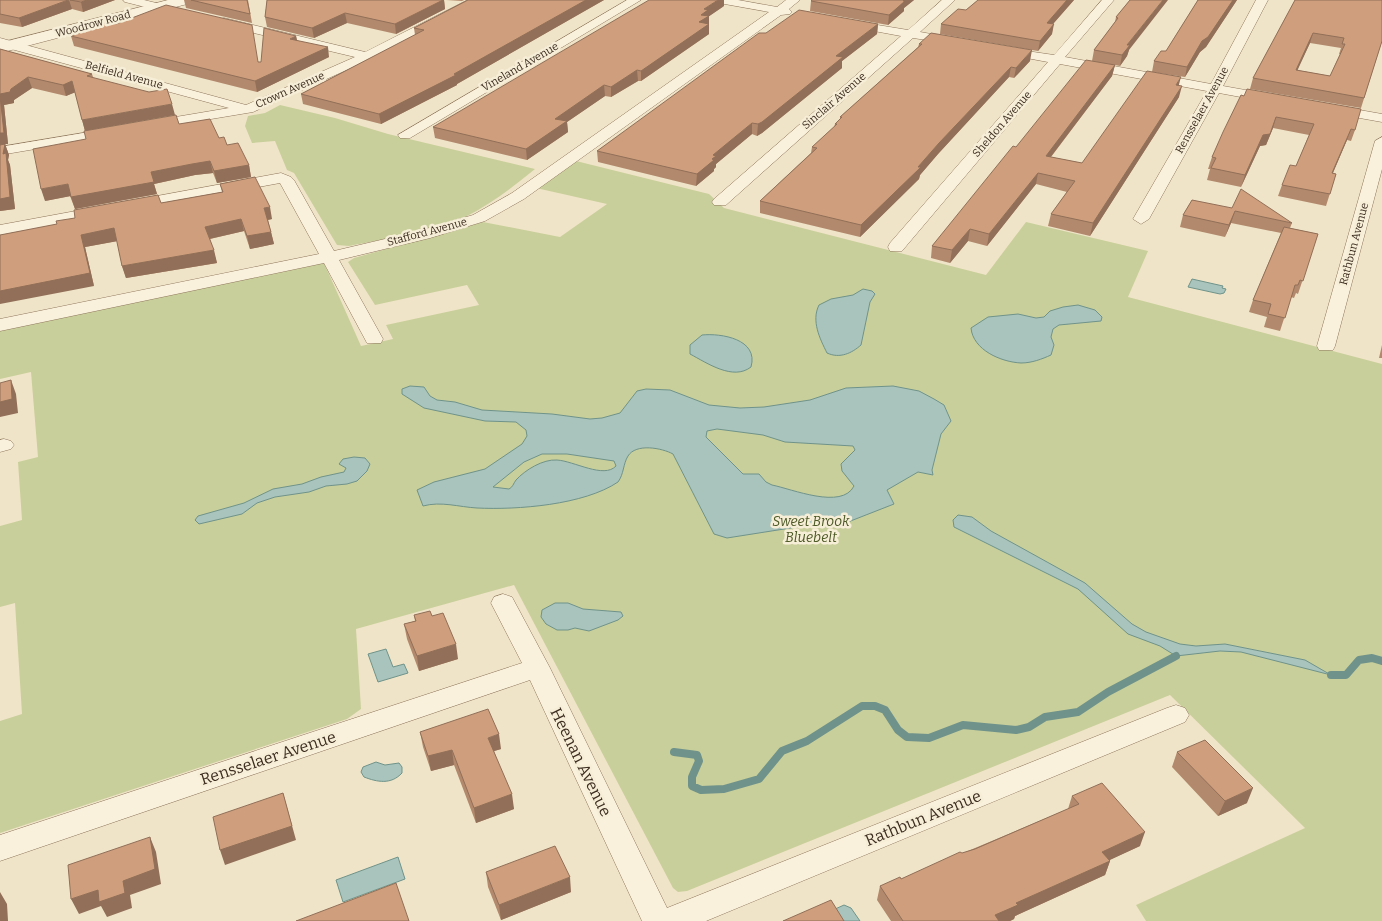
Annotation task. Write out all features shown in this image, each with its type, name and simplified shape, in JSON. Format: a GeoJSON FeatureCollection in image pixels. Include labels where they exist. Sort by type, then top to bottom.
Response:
{"type":"FeatureCollection","features":[{"type":"Feature","properties":{"kind":"street"},"geometry":{"type":"LineString","coordinates":[[129,0],[159,7]]}},
{"type":"Feature","properties":{"kind":"street","name":"Crown Avenue"},"geometry":{"type":"LineString","coordinates":[[0,151],[248,109],[367,56],[477,0]]}},
{"type":"Feature","properties":{"kind":"street","name":"Vineland Avenue"},"geometry":{"type":"LineString","coordinates":[[405,134],[635,0]]}},
{"type":"Feature","properties":{"kind":"street"},"geometry":{"type":"LineString","coordinates":[[719,0],[779,11]]}},
{"type":"Feature","properties":{"kind":"street","name":"Sinclair Avenue"},"geometry":{"type":"LineString","coordinates":[[720,202],[949,0]]}},
{"type":"Feature","properties":{"kind":"street","name":"Sheldon Avenue"},"geometry":{"type":"LineString","coordinates":[[896,247],[1108,0]]}},
{"type":"Feature","properties":{"kind":"street","name":"Rensselaer Avenue"},"geometry":{"type":"LineString","coordinates":[[1141,218],[1215,89],[1262,0]]}},
{"type":"Feature","properties":{"kind":"street"},"geometry":{"type":"LineString","coordinates":[[442,4],[463,7]]}},
{"type":"Feature","properties":{"kind":"street","name":"Woodrow Road"},"geometry":{"type":"LineString","coordinates":[[4,45],[159,7],[186,7]]}},
{"type":"Feature","properties":{"kind":"street","name":"Stafford Avenue"},"geometry":{"type":"LineString","coordinates":[[0,326],[330,257],[424,235],[479,218],[518,196],[779,11],[796,7]]}},
{"type":"Feature","properties":{"kind":"street"},"geometry":{"type":"LineString","coordinates":[[215,20],[367,56]]}},
{"type":"Feature","properties":{"kind":"street"},"geometry":{"type":"LineString","coordinates":[[836,20],[969,44]]}},
{"type":"Feature","properties":{"kind":"street","name":"Belfield Avenue"},"geometry":{"type":"LineString","coordinates":[[4,45],[248,109]]}},
{"type":"Feature","properties":{"kind":"street"},"geometry":{"type":"LineString","coordinates":[[989,48],[1284,101]]}},
{"type":"Feature","properties":{"kind":"street"},"geometry":{"type":"LineString","coordinates":[[1313,106],[1382,118]]}},
{"type":"Feature","properties":{"kind":"street","name":"Rathbun Avenue"},"geometry":{"type":"LineString","coordinates":[[1326,346],[1382,142]]}},
{"type":"Feature","properties":{"kind":"street"},"geometry":{"type":"LineString","coordinates":[[0,230],[281,178],[286,180],[374,339]]}},
{"type":"Feature","properties":{"kind":"street","name":"Heenan Avenue"},"geometry":{"type":"LineString","coordinates":[[503,603],[537,668],[658,921]]}},
{"type":"Feature","properties":{"kind":"street","name":"Rensselaer Avenue"},"geometry":{"type":"LineString","coordinates":[[0,848],[537,668]]}},
{"type":"Feature","properties":{"kind":"street","name":"Rathbun Avenue"},"geometry":{"type":"LineString","coordinates":[[671,921],[1176,715]]}},
{"type":"Feature","properties":{"kind":"green space"},"geometry":{"type":"Polygon","coordinates":[[[280,105],[335,118],[388,134],[535,169],[493,201],[452,223],[423,232],[393,238],[349,246],[337,245],[294,173],[287,170],[275,141],[252,143],[245,126],[248,116],[265,113],[280,105]]]}},
{"type":"Feature","properties":{"kind":"green space","name":"Sweet Brook Bluebelt"},"geometry":{"type":"Polygon","coordinates":[[[576,161],[709,194],[724,208],[986,275],[1026,222],[1148,251],[1128,297],[1382,364],[1382,921],[1146,921],[1136,905],[1305,828],[1170,695],[687,891],[678,892],[673,888],[514,585],[356,629],[361,709],[347,719],[0,833],[0,721],[22,714],[15,603],[0,607],[0,526],[22,520],[18,462],[38,457],[31,372],[0,379],[0,329],[315,262],[324,263],[361,346],[393,339],[386,325],[479,305],[467,285],[375,305],[348,262],[354,258],[483,222],[560,237],[607,204],[536,188],[576,161]]]}},
{"type":"Feature","properties":{"kind":"water"},"geometry":{"type":"Polygon","coordinates":[[[1192,279],[1223,286],[1222,288],[1226,289],[1224,293],[1220,294],[1188,287],[1192,279]]]}},
{"type":"Feature","properties":{"kind":"water"},"geometry":{"type":"Polygon","coordinates":[[[863,289],[872,291],[875,294],[870,302],[861,345],[846,354],[832,355],[827,353],[816,324],[819,305],[831,299],[853,295],[863,289]]]}},
{"type":"Feature","properties":{"kind":"water"},"geometry":{"type":"Polygon","coordinates":[[[1078,305],[1095,310],[1102,317],[1101,321],[1059,325],[1053,329],[1051,337],[1054,345],[1051,355],[1037,360],[1021,363],[997,357],[982,348],[973,336],[971,328],[988,317],[1018,314],[1036,318],[1044,317],[1050,311],[1078,305]]]}},
{"type":"Feature","properties":{"kind":"water"},"geometry":{"type":"Polygon","coordinates":[[[702,335],[719,335],[744,344],[752,358],[751,367],[744,371],[728,371],[712,366],[690,354],[690,345],[702,335]]]}},
{"type":"Feature","properties":{"kind":"water"},"geometry":{"type":"Polygon","coordinates":[[[410,386],[424,387],[430,396],[437,400],[455,402],[482,410],[552,414],[590,419],[620,413],[637,391],[646,389],[670,390],[709,405],[740,408],[764,407],[810,400],[846,388],[893,386],[919,391],[944,405],[951,421],[941,434],[932,470],[933,475],[918,472],[887,490],[894,504],[848,522],[816,524],[727,538],[714,534],[673,454],[649,448],[637,449],[628,456],[618,482],[604,490],[569,501],[511,508],[477,508],[443,504],[423,506],[417,490],[434,482],[485,469],[522,444],[527,436],[526,430],[516,422],[485,421],[424,408],[402,394],[402,389],[410,386]],[[717,429],[707,431],[706,437],[743,474],[759,474],[766,482],[772,485],[816,496],[839,497],[848,493],[854,486],[842,471],[841,464],[855,450],[853,446],[785,442],[763,435],[717,429]],[[542,454],[524,462],[493,487],[509,489],[529,469],[546,461],[564,461],[604,471],[611,470],[616,466],[614,461],[567,454],[542,454]]]}},
{"type":"Feature","properties":{"kind":"water"},"geometry":{"type":"Polygon","coordinates":[[[365,458],[370,464],[367,471],[357,481],[326,486],[309,492],[275,497],[257,503],[242,514],[199,524],[195,520],[198,516],[244,503],[273,489],[302,484],[321,477],[344,472],[346,468],[339,464],[343,459],[365,458]]]}},
{"type":"Feature","properties":{"kind":"water"},"geometry":{"type":"Polygon","coordinates":[[[958,515],[972,517],[991,531],[1085,583],[1132,624],[1146,632],[1180,644],[1196,646],[1225,644],[1305,660],[1331,675],[1241,652],[1220,651],[1176,656],[1160,646],[1128,634],[1078,589],[954,527],[953,520],[958,515]]]}},
{"type":"Feature","properties":{"kind":"water"},"geometry":{"type":"Polygon","coordinates":[[[555,603],[568,603],[583,609],[621,612],[623,616],[618,620],[589,631],[575,628],[557,630],[546,624],[541,617],[542,610],[555,603]]]}},
{"type":"Feature","properties":{"kind":"water"},"geometry":{"type":"Polygon","coordinates":[[[386,649],[393,667],[404,664],[408,673],[378,682],[368,654],[386,649]]]}},
{"type":"Feature","properties":{"kind":"water"},"geometry":{"type":"Polygon","coordinates":[[[376,762],[385,765],[399,763],[402,767],[402,773],[389,781],[364,777],[361,772],[363,767],[376,762]]]}},
{"type":"Feature","properties":{"kind":"water"},"geometry":{"type":"Polygon","coordinates":[[[398,857],[405,879],[343,902],[336,880],[398,857]]]}},
{"type":"Feature","properties":{"kind":"water"},"geometry":{"type":"Polygon","coordinates":[[[844,905],[851,908],[860,921],[836,921],[833,910],[844,905]]]}},
{"type":"Feature","properties":{"kind":"building"},"geometry":{"type":"Polygon","coordinates":[[[0,0],[68,0],[19,18],[0,14],[0,0]]]}},
{"type":"Feature","properties":{"kind":"building"},"geometry":{"type":"Polygon","coordinates":[[[70,0],[87,0],[81,2],[70,0]]]}},
{"type":"Feature","properties":{"kind":"building"},"geometry":{"type":"Polygon","coordinates":[[[191,0],[247,0],[250,14],[191,0]]]}},
{"type":"Feature","properties":{"kind":"building"},"geometry":{"type":"Polygon","coordinates":[[[267,0],[443,0],[395,24],[345,13],[312,28],[265,17],[267,0]]]}},
{"type":"Feature","properties":{"kind":"building"},"geometry":{"type":"Polygon","coordinates":[[[468,0],[586,0],[454,74],[456,75],[379,114],[301,94],[424,30],[414,28],[468,0]]]}},
{"type":"Feature","properties":{"kind":"building"},"geometry":{"type":"Polygon","coordinates":[[[649,0],[718,0],[704,9],[708,10],[701,15],[709,16],[699,22],[709,24],[641,71],[637,70],[611,87],[604,85],[555,119],[567,121],[526,149],[433,127],[649,0]]]}},
{"type":"Feature","properties":{"kind":"building"},"geometry":{"type":"Polygon","coordinates":[[[812,0],[904,0],[905,1],[889,15],[812,0]]]}},
{"type":"Feature","properties":{"kind":"building"},"geometry":{"type":"Polygon","coordinates":[[[978,0],[1067,0],[1047,23],[1054,24],[1040,41],[941,24],[958,9],[966,10],[978,0]]]}},
{"type":"Feature","properties":{"kind":"building"},"geometry":{"type":"Polygon","coordinates":[[[1130,0],[1163,0],[1127,45],[1130,45],[1122,55],[1094,50],[1118,18],[1116,17],[1130,0]]]}},
{"type":"Feature","properties":{"kind":"building"},"geometry":{"type":"Polygon","coordinates":[[[1198,0],[1233,0],[1208,37],[1202,41],[1187,67],[1154,61],[1161,51],[1166,51],[1198,0]]]}},
{"type":"Feature","properties":{"kind":"building"},"geometry":{"type":"Polygon","coordinates":[[[1295,0],[1382,0],[1382,41],[1364,98],[1253,78],[1295,0]],[[1313,33],[1296,70],[1330,76],[1345,44],[1342,44],[1344,38],[1313,33]]]}},
{"type":"Feature","properties":{"kind":"building"},"geometry":{"type":"Polygon","coordinates":[[[166,5],[252,25],[258,62],[261,62],[264,28],[296,36],[290,39],[328,47],[255,81],[71,36],[108,22],[116,24],[166,5]]]}},
{"type":"Feature","properties":{"kind":"building"},"geometry":{"type":"Polygon","coordinates":[[[799,10],[878,24],[836,56],[843,57],[762,122],[758,124],[752,123],[713,155],[716,156],[712,159],[714,160],[697,174],[597,151],[759,33],[766,33],[799,10]]]}},
{"type":"Feature","properties":{"kind":"building"},"geometry":{"type":"Polygon","coordinates":[[[931,33],[1032,50],[1016,68],[1011,67],[918,167],[921,167],[861,225],[760,201],[817,148],[812,147],[837,124],[835,124],[842,117],[840,117],[922,44],[919,44],[931,33]]]}},
{"type":"Feature","properties":{"kind":"building"},"geometry":{"type":"Polygon","coordinates":[[[0,49],[92,74],[87,76],[149,92],[167,89],[172,104],[82,120],[72,81],[63,85],[28,77],[11,89],[10,92],[0,94],[0,49]]]}},
{"type":"Feature","properties":{"kind":"building"},"geometry":{"type":"Polygon","coordinates":[[[1086,60],[1115,65],[1046,156],[1082,163],[1147,71],[1181,77],[1176,85],[1182,86],[1093,223],[1051,214],[1075,181],[1038,173],[989,234],[970,229],[952,250],[932,246],[1013,146],[1016,147],[1086,60]]]}},
{"type":"Feature","properties":{"kind":"building"},"geometry":{"type":"Polygon","coordinates":[[[1247,89],[1361,109],[1355,130],[1351,129],[1332,173],[1336,174],[1330,194],[1282,185],[1290,165],[1296,166],[1314,124],[1276,117],[1270,134],[1263,135],[1245,175],[1211,168],[1216,158],[1212,157],[1223,132],[1241,95],[1244,96],[1247,89]]]}},
{"type":"Feature","properties":{"kind":"building"},"geometry":{"type":"Polygon","coordinates":[[[0,96],[4,133],[0,133],[0,96]]]}},
{"type":"Feature","properties":{"kind":"building"},"geometry":{"type":"Polygon","coordinates":[[[176,115],[179,124],[210,119],[219,138],[224,137],[227,145],[238,143],[249,165],[214,171],[210,161],[192,164],[151,172],[154,182],[71,197],[68,184],[41,189],[33,149],[86,139],[84,131],[176,115]]]}},
{"type":"Feature","properties":{"kind":"building"},"geometry":{"type":"Polygon","coordinates":[[[5,144],[3,154],[6,153],[10,197],[0,199],[0,145],[5,144]]]}},
{"type":"Feature","properties":{"kind":"building"},"geometry":{"type":"Polygon","coordinates":[[[255,177],[270,207],[264,208],[271,232],[247,236],[241,219],[205,227],[214,250],[122,266],[114,228],[81,235],[90,273],[0,291],[0,235],[57,224],[56,221],[75,218],[74,210],[158,195],[161,203],[223,192],[220,184],[255,177]]]}},
{"type":"Feature","properties":{"kind":"building"},"geometry":{"type":"Polygon","coordinates":[[[1241,189],[1292,223],[1235,211],[1229,225],[1183,215],[1192,200],[1232,208],[1241,189]]]}},
{"type":"Feature","properties":{"kind":"building"},"geometry":{"type":"Polygon","coordinates":[[[1284,227],[1318,234],[1303,281],[1300,280],[1298,285],[1295,285],[1285,318],[1268,314],[1271,304],[1253,300],[1284,227]]]}},
{"type":"Feature","properties":{"kind":"building"},"geometry":{"type":"Polygon","coordinates":[[[11,380],[12,399],[0,402],[0,383],[11,380]]]}},
{"type":"Feature","properties":{"kind":"building"},"geometry":{"type":"Polygon","coordinates":[[[430,611],[432,616],[443,613],[456,644],[417,656],[404,624],[416,621],[414,615],[430,611]]]}},
{"type":"Feature","properties":{"kind":"building"},"geometry":{"type":"Polygon","coordinates":[[[488,709],[499,734],[488,738],[512,794],[474,808],[452,750],[428,756],[420,732],[488,709]]]}},
{"type":"Feature","properties":{"kind":"building"},"geometry":{"type":"Polygon","coordinates":[[[1205,740],[1253,788],[1225,801],[1177,752],[1205,740]]]}},
{"type":"Feature","properties":{"kind":"building"},"geometry":{"type":"Polygon","coordinates":[[[1102,783],[1145,832],[1102,852],[1110,861],[1016,903],[1018,905],[995,915],[999,921],[903,921],[880,886],[900,877],[901,879],[960,852],[975,849],[1079,804],[1072,796],[1102,783]]]}},
{"type":"Feature","properties":{"kind":"building"},"geometry":{"type":"Polygon","coordinates":[[[283,793],[292,826],[220,850],[213,817],[283,793]]]}},
{"type":"Feature","properties":{"kind":"building"},"geometry":{"type":"Polygon","coordinates":[[[150,837],[155,869],[123,881],[125,893],[99,902],[98,890],[71,899],[68,865],[150,837]]]}},
{"type":"Feature","properties":{"kind":"building"},"geometry":{"type":"Polygon","coordinates":[[[555,846],[570,877],[499,905],[486,872],[555,846]]]}},
{"type":"Feature","properties":{"kind":"building"},"geometry":{"type":"Polygon","coordinates":[[[396,883],[409,921],[296,921],[396,883]]]}},
{"type":"Feature","properties":{"kind":"building"},"geometry":{"type":"Polygon","coordinates":[[[831,900],[844,921],[783,921],[831,900]]]}},
{"type":"Feature","properties":{"kind":"waterway"},"geometry":{"type":"LineString","coordinates":[[674,752],[697,755],[699,761],[692,777],[692,786],[701,790],[724,789],[759,779],[782,751],[807,741],[862,706],[875,706],[885,710],[898,730],[907,737],[929,738],[963,725],[1016,730],[1029,727],[1045,717],[1078,712],[1108,692],[1176,656]]}},
{"type":"Feature","properties":{"kind":"waterway"},"geometry":{"type":"LineString","coordinates":[[1331,675],[1346,675],[1359,660],[1372,658],[1382,661]]}}]}
